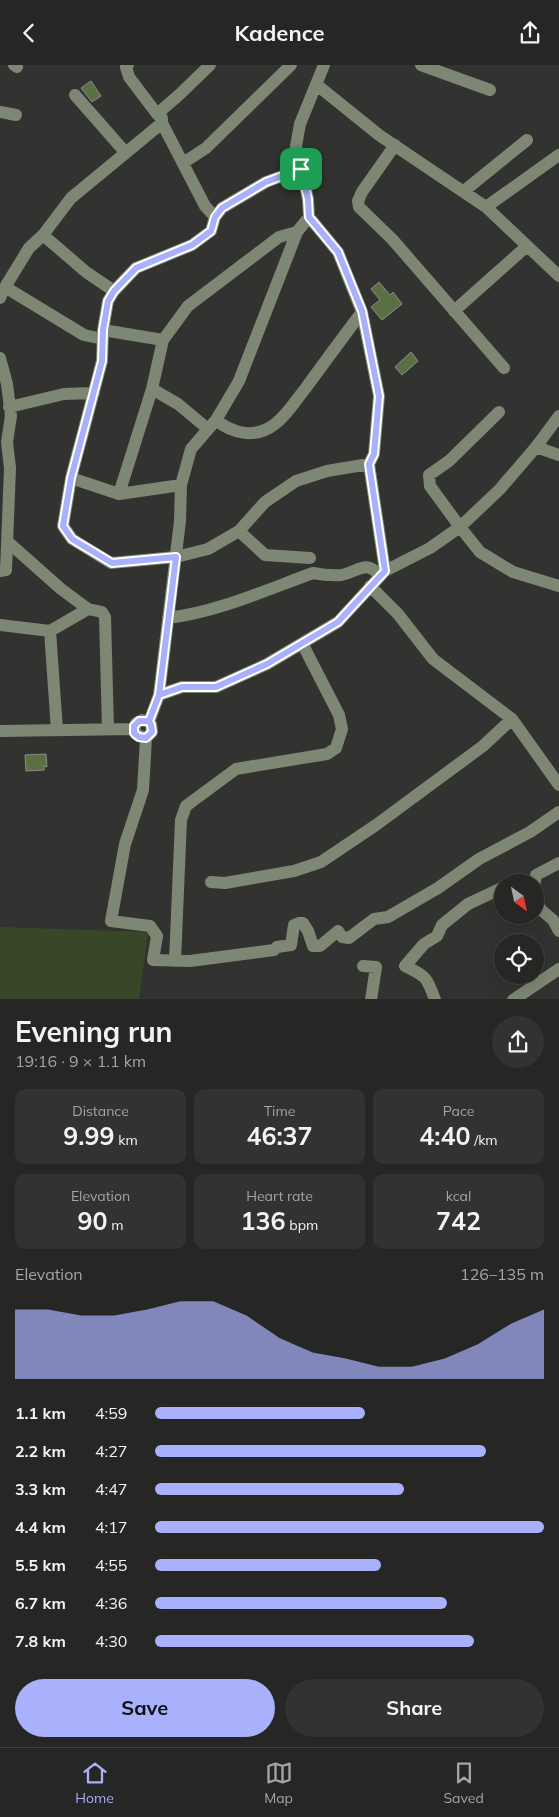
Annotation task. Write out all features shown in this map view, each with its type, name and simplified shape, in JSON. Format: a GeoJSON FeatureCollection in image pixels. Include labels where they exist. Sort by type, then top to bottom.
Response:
{"type":"FeatureCollection","features":[{"type":"Feature","properties":{"kind":"street"},"geometry":{"type":"LineString","coordinates":[[128,65],[126,67],[129,77],[160,118],[205,205],[215,217]]}},
{"type":"Feature","properties":{"kind":"street"},"geometry":{"type":"LineString","coordinates":[[163,340],[84,335],[2,292],[30,248],[71,198],[125,152],[210,65]]}},
{"type":"Feature","properties":{"kind":"street"},"geometry":{"type":"LineString","coordinates":[[183,163],[206,148],[290,65]]}},
{"type":"Feature","properties":{"kind":"street"},"geometry":{"type":"LineString","coordinates":[[324,65],[300,124],[296,146],[308,199],[309,217],[338,252],[362,311],[379,396],[374,454],[369,464],[383,573]]}},
{"type":"Feature","properties":{"kind":"street"},"geometry":{"type":"LineString","coordinates":[[421,65],[490,91]]}},
{"type":"Feature","properties":{"kind":"street"},"geometry":{"type":"LineString","coordinates":[[317,85],[379,135],[486,207],[559,275]]}},
{"type":"Feature","properties":{"kind":"street"},"geometry":{"type":"LineString","coordinates":[[75,95],[125,152]]}},
{"type":"Feature","properties":{"kind":"street"},"geometry":{"type":"LineString","coordinates":[[0,112],[16,115]]}},
{"type":"Feature","properties":{"kind":"street"},"geometry":{"type":"LineString","coordinates":[[464,191],[527,140]]}},
{"type":"Feature","properties":{"kind":"street"},"geometry":{"type":"LineString","coordinates":[[395,145],[362,192],[358,201],[359,207],[392,239],[504,368]]}},
{"type":"Feature","properties":{"kind":"street"},"geometry":{"type":"LineString","coordinates":[[486,207],[559,155]]}},
{"type":"Feature","properties":{"kind":"street"},"geometry":{"type":"LineString","coordinates":[[301,169],[266,182],[222,208],[215,217],[211,231],[192,245],[136,268],[114,291],[108,301],[103,335],[102,361],[71,478],[63,526],[72,539],[112,563],[176,557],[208,549],[239,531],[265,502],[296,481],[327,471],[369,464]]}},
{"type":"Feature","properties":{"kind":"street"},"geometry":{"type":"LineString","coordinates":[[309,217],[297,232],[239,381],[212,424],[190,449],[181,485],[180,521],[159,695],[149,721],[152,732],[146,738],[143,790],[125,844],[112,921],[150,926],[157,936],[153,960],[190,961],[274,950],[277,947],[291,945],[294,925],[299,923],[303,923],[308,931],[313,946],[320,946],[338,931],[342,937],[349,938],[374,919],[388,917],[438,888],[479,859],[530,832],[559,812]]}},
{"type":"Feature","properties":{"kind":"street"},"geometry":{"type":"LineString","coordinates":[[119,494],[152,389],[163,340],[188,306],[279,237],[297,232]]}},
{"type":"Feature","properties":{"kind":"street"},"geometry":{"type":"LineString","coordinates":[[42,235],[86,272],[114,291]]}},
{"type":"Feature","properties":{"kind":"street"},"geometry":{"type":"LineString","coordinates":[[454,311],[527,246]]}},
{"type":"Feature","properties":{"kind":"street"},"geometry":{"type":"LineString","coordinates":[[152,389],[212,424],[240,433],[256,433],[275,424],[291,407],[362,311]]}},
{"type":"Feature","properties":{"kind":"street"},"geometry":{"type":"LineString","coordinates":[[0,358],[7,385],[4,443],[10,468],[6,570],[0,571]]}},
{"type":"Feature","properties":{"kind":"street"},"geometry":{"type":"LineString","coordinates":[[7,414],[64,393],[94,393]]}},
{"type":"Feature","properties":{"kind":"street"},"geometry":{"type":"LineString","coordinates":[[498,412],[449,461],[428,475],[430,486],[480,552],[513,572],[559,586]]}},
{"type":"Feature","properties":{"kind":"street"},"geometry":{"type":"LineString","coordinates":[[159,695],[182,687],[216,687],[267,664],[338,622],[383,573],[430,548],[460,527],[500,489],[536,447],[559,416]]}},
{"type":"Feature","properties":{"kind":"street"},"geometry":{"type":"LineString","coordinates":[[536,447],[559,455]]}},
{"type":"Feature","properties":{"kind":"street"},"geometry":{"type":"LineString","coordinates":[[71,478],[119,494],[181,485]]}},
{"type":"Feature","properties":{"kind":"street"},"geometry":{"type":"LineString","coordinates":[[239,531],[265,555],[310,558]]}},
{"type":"Feature","properties":{"kind":"street"},"geometry":{"type":"LineString","coordinates":[[8,542],[61,589],[88,609],[102,612],[106,617],[108,729]]}},
{"type":"Feature","properties":{"kind":"street"},"geometry":{"type":"LineString","coordinates":[[168,619],[192,615],[227,605],[313,573],[328,576],[342,575],[364,567],[373,568],[383,573]]}},
{"type":"Feature","properties":{"kind":"street"},"geometry":{"type":"LineString","coordinates":[[370,586],[398,614],[433,659],[512,719],[559,785]]}},
{"type":"Feature","properties":{"kind":"street"},"geometry":{"type":"LineString","coordinates":[[0,625],[50,631],[88,609]]}},
{"type":"Feature","properties":{"kind":"street"},"geometry":{"type":"LineString","coordinates":[[50,631],[57,730]]}},
{"type":"Feature","properties":{"kind":"street"},"geometry":{"type":"LineString","coordinates":[[175,961],[181,820],[186,806],[236,769],[327,753],[336,748],[342,729],[339,715],[302,643]]}},
{"type":"Feature","properties":{"kind":"street"},"geometry":{"type":"LineString","coordinates":[[211,883],[225,883],[294,871],[321,862],[376,825],[483,746],[512,719]]}},
{"type":"Feature","properties":{"kind":"street"},"geometry":{"type":"LineString","coordinates":[[146,738],[136,735],[134,729],[139,721],[149,721]]}},
{"type":"Feature","properties":{"kind":"street"},"geometry":{"type":"LineString","coordinates":[[0,731],[134,729]]}},
{"type":"Feature","properties":{"kind":"street"},"geometry":{"type":"LineString","coordinates":[[538,874],[559,863]]}},
{"type":"Feature","properties":{"kind":"street"},"geometry":{"type":"LineString","coordinates":[[435,999],[423,975],[405,966],[424,944],[437,936],[442,925],[468,904],[494,893]]}},
{"type":"Feature","properties":{"kind":"street"},"geometry":{"type":"LineString","coordinates":[[544,913],[552,920],[559,931]]}},
{"type":"Feature","properties":{"kind":"street"},"geometry":{"type":"LineString","coordinates":[[363,966],[376,967],[371,999]]}},
{"type":"Feature","properties":{"kind":"street"},"geometry":{"type":"LineString","coordinates":[[513,999],[559,969]]}},
{"type":"Feature","properties":{"kind":"green space"},"geometry":{"type":"Polygon","coordinates":[[[0,927],[148,932],[139,999],[0,999],[0,927]]]}},
{"type":"Feature","properties":{"kind":"building"},"geometry":{"type":"Polygon","coordinates":[[[91,81],[101,96],[92,102],[81,88],[91,81]]]}},
{"type":"Feature","properties":{"kind":"building"},"geometry":{"type":"Polygon","coordinates":[[[379,282],[390,295],[393,292],[402,304],[382,320],[371,307],[380,300],[371,289],[379,282]]]}},
{"type":"Feature","properties":{"kind":"building"},"geometry":{"type":"Polygon","coordinates":[[[411,352],[418,361],[402,375],[395,367],[411,352]]]}},
{"type":"Feature","properties":{"kind":"building"},"geometry":{"type":"Polygon","coordinates":[[[46,754],[47,767],[44,766],[44,770],[26,771],[25,755],[46,754]]]}},
{"type":"Feature","properties":{"kind":"route"},"geometry":{"type":"LineString","coordinates":[[301,169],[266,182],[222,208],[215,217],[211,231],[192,245],[136,268],[114,291],[108,301],[103,330],[102,361],[71,478],[63,526],[72,539],[112,563],[176,557],[159,695],[149,721],[152,732],[146,738],[139,737],[134,733],[134,726],[139,721],[149,721],[159,695],[182,687],[216,687],[267,664],[338,622],[385,571],[369,464],[374,454],[379,396],[362,311],[338,252],[309,217],[308,199],[301,169]]}}]}
